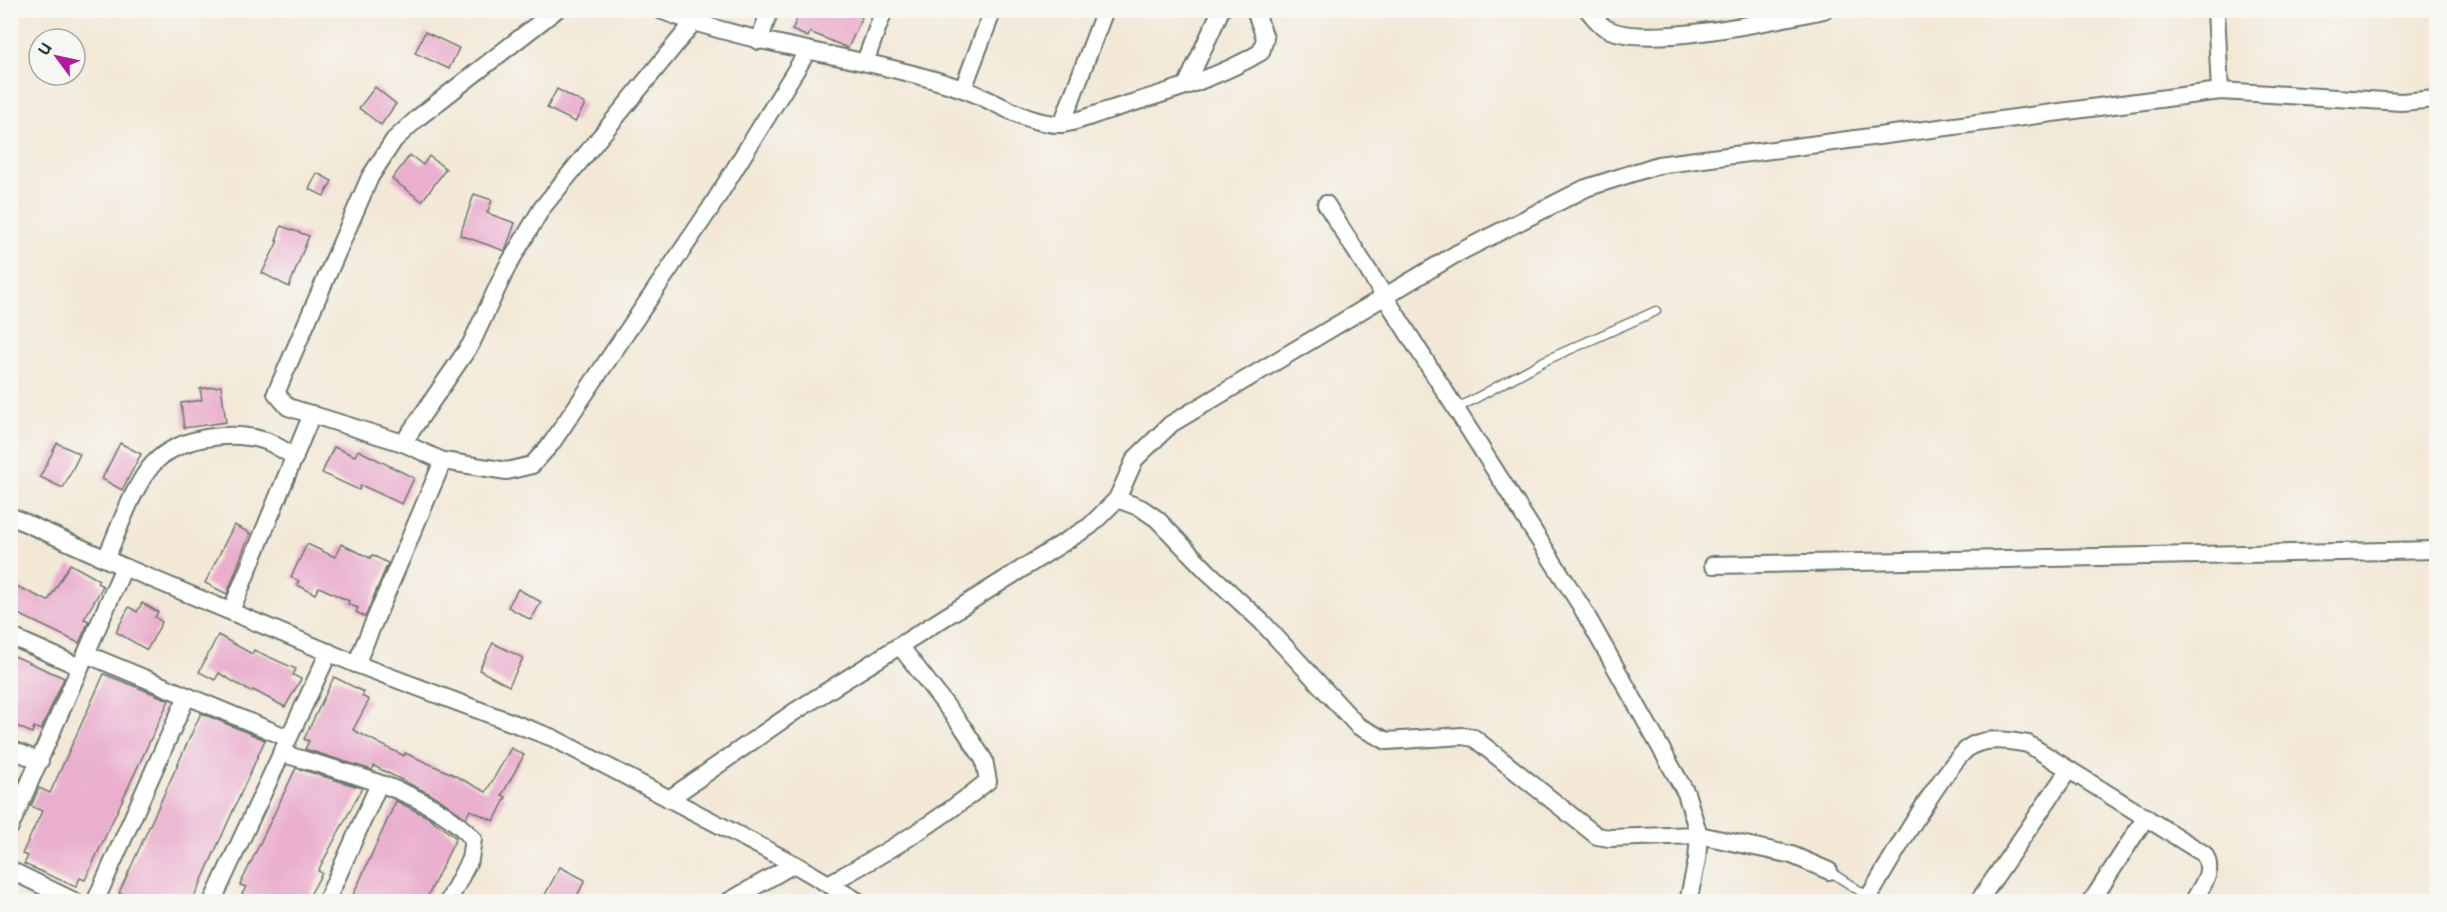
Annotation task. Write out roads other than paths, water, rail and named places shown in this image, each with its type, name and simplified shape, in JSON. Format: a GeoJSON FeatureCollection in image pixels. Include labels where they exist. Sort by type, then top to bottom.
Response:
{"type":"FeatureCollection","features":[{"type":"Feature","properties":{"kind":"street"},"geometry":{"type":"LineString","coordinates":[[556,10],[419,117],[394,140],[370,177],[276,393],[288,407],[403,443],[443,460],[507,471],[532,465],[551,444],[710,209],[807,52]]}},
{"type":"Feature","properties":{"kind":"street"},"geometry":{"type":"LineString","coordinates":[[660,10],[693,23],[759,41],[865,62],[963,89],[1038,120],[1062,124],[1186,86],[1245,62],[1261,52],[1265,38],[1255,10]]}},
{"type":"Feature","properties":{"kind":"street"},"geometry":{"type":"LineString","coordinates":[[759,41],[770,10]]}},
{"type":"Feature","properties":{"kind":"street"},"geometry":{"type":"LineString","coordinates":[[865,62],[884,10]]}},
{"type":"Feature","properties":{"kind":"street"},"geometry":{"type":"LineString","coordinates":[[963,89],[993,10]]}},
{"type":"Feature","properties":{"kind":"street"},"geometry":{"type":"LineString","coordinates":[[1062,124],[1105,10]]}},
{"type":"Feature","properties":{"kind":"street"},"geometry":{"type":"LineString","coordinates":[[1186,86],[1221,10]]}},
{"type":"Feature","properties":{"kind":"street"},"geometry":{"type":"LineString","coordinates":[[1587,10],[1605,28],[1637,36],[1696,33],[1824,10]]}},
{"type":"Feature","properties":{"kind":"street"},"geometry":{"type":"LineString","coordinates":[[2216,10],[2220,91]]}},
{"type":"Feature","properties":{"kind":"street"},"geometry":{"type":"LineString","coordinates":[[403,443],[471,344],[507,267],[542,208],[693,23]]}},
{"type":"Feature","properties":{"kind":"street"},"geometry":{"type":"LineString","coordinates":[[669,799],[794,712],[1090,526],[1117,499],[1135,459],[1171,424],[1456,254],[1586,188],[1658,165],[2220,91],[2401,102],[2436,99]]}},
{"type":"Feature","properties":{"kind":"street"},"geometry":{"type":"LineString","coordinates":[[1326,204],[1581,606],[1686,793],[1699,835],[1697,860],[1688,902]]}},
{"type":"Feature","properties":{"kind":"street"},"geometry":{"type":"LineString","coordinates":[[231,611],[312,414]]}},
{"type":"Feature","properties":{"kind":"street"},"geometry":{"type":"LineString","coordinates":[[106,558],[140,484],[153,464],[170,450],[206,438],[244,436],[267,442],[295,457]]}},
{"type":"Feature","properties":{"kind":"street"},"geometry":{"type":"LineString","coordinates":[[356,664],[443,460]]}},
{"type":"Feature","properties":{"kind":"street"},"geometry":{"type":"LineString","coordinates":[[1117,499],[1141,508],[1157,519],[1208,572],[1262,622],[1358,726],[1387,741],[1451,736],[1474,738],[1525,782],[1597,836],[1609,838],[1699,835],[1792,855],[1829,871]]}},
{"type":"Feature","properties":{"kind":"street"},"geometry":{"type":"LineString","coordinates":[[10,516],[124,567],[356,664],[553,738],[794,864],[859,902]]}},
{"type":"Feature","properties":{"kind":"street"},"geometry":{"type":"LineString","coordinates":[[1713,565],[2436,550]]}},
{"type":"Feature","properties":{"kind":"street"},"geometry":{"type":"LineString","coordinates":[[10,827],[124,567]]}},
{"type":"Feature","properties":{"kind":"street"},"geometry":{"type":"LineString","coordinates":[[10,636],[187,696],[284,746],[420,802],[459,824],[473,839],[470,859],[448,902]]}},
{"type":"Feature","properties":{"kind":"street"},"geometry":{"type":"LineString","coordinates":[[828,884],[900,845],[945,816],[988,781],[984,760],[964,729],[900,646]]}},
{"type":"Feature","properties":{"kind":"street"},"geometry":{"type":"LineString","coordinates":[[212,902],[328,652]]}},
{"type":"Feature","properties":{"kind":"street"},"geometry":{"type":"LineString","coordinates":[[95,902],[187,696]]}},
{"type":"Feature","properties":{"kind":"street"},"geometry":{"type":"LineString","coordinates":[[1867,899],[1942,778],[1971,745],[1999,739],[2028,744],[2204,854],[2209,863],[2209,873],[2193,902]]}},
{"type":"Feature","properties":{"kind":"street"},"geometry":{"type":"LineString","coordinates":[[10,749],[40,761]]}},
{"type":"Feature","properties":{"kind":"street"},"geometry":{"type":"LineString","coordinates":[[1978,902],[2068,771]]}},
{"type":"Feature","properties":{"kind":"street"},"geometry":{"type":"LineString","coordinates":[[326,902],[379,784]]}},
{"type":"Feature","properties":{"kind":"street"},"geometry":{"type":"LineString","coordinates":[[2091,902],[2146,817]]}},
{"type":"Feature","properties":{"kind":"street"},"geometry":{"type":"LineString","coordinates":[[728,902],[794,864]]}},
{"type":"Feature","properties":{"kind":"street"},"geometry":{"type":"LineString","coordinates":[[10,870],[69,900]]}},
{"type":"Feature","properties":{"kind":"lane"},"geometry":{"type":"LineString","coordinates":[[1456,408],[1544,361],[1656,311]]}},
{"type":"Feature","properties":{"kind":"lane"},"geometry":{"type":"LineString","coordinates":[[1829,871],[1867,899]]}}]}
